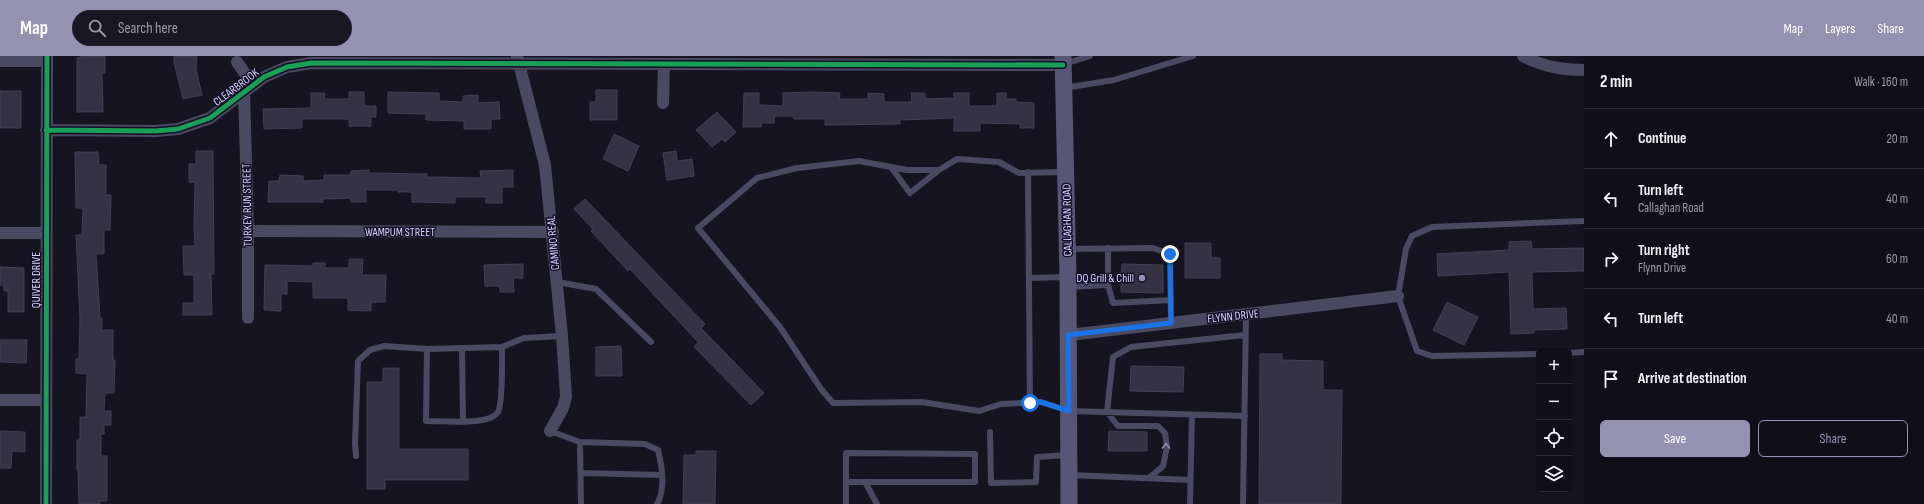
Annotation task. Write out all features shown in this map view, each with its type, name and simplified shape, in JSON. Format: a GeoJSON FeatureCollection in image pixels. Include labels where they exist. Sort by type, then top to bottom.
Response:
{"type":"FeatureCollection","features":[{"type":"Feature","properties":{"kind":"main road","name":"CALLAGHAN ROAD"},"geometry":{"type":"LineString","coordinates":[[1063,60],[1062,88],[1068,249],[1069,504]]}},
{"type":"Feature","properties":{"kind":"street"},"geometry":{"type":"LineString","coordinates":[[1523,56],[1534,62],[1560,68],[1584,70]]}},
{"type":"Feature","properties":{"kind":"street"},"geometry":{"type":"LineString","coordinates":[[0,61],[46,58]]}},
{"type":"Feature","properties":{"kind":"street","name":"QUIVER DRIVE"},"geometry":{"type":"LineString","coordinates":[[46,58],[46,504]]}},
{"type":"Feature","properties":{"kind":"street","name":"CLEARBROOK"},"geometry":{"type":"LineString","coordinates":[[46,130],[156,131],[178,129],[210,118],[264,77],[281,69],[310,63],[518,60],[664,65],[1063,60]]}},
{"type":"Feature","properties":{"kind":"street","name":"CAMINO REAL"},"geometry":{"type":"LineString","coordinates":[[518,60],[545,165],[553,232],[562,336],[566,397],[563,408],[550,431]]}},
{"type":"Feature","properties":{"kind":"street","name":"CLEARBROOK"},"geometry":{"type":"LineString","coordinates":[[237,62],[248,89]]}},
{"type":"Feature","properties":{"kind":"street"},"geometry":{"type":"LineString","coordinates":[[663,103],[664,65]]}},
{"type":"Feature","properties":{"kind":"street","name":"TURKEY RUN STREET"},"geometry":{"type":"LineString","coordinates":[[248,89],[248,318]]}},
{"type":"Feature","properties":{"kind":"street","name":"WAMPUM STREET"},"geometry":{"type":"LineString","coordinates":[[248,231],[553,232]]}},
{"type":"Feature","properties":{"kind":"street"},"geometry":{"type":"LineString","coordinates":[[0,233],[46,233]]}},
{"type":"Feature","properties":{"kind":"street","name":"FLYNN DRIVE"},"geometry":{"type":"LineString","coordinates":[[1068,335],[1246,316],[1398,296]]}},
{"type":"Feature","properties":{"kind":"street"},"geometry":{"type":"LineString","coordinates":[[0,400],[46,400]]}},
{"type":"Feature","properties":{"kind":"lane"},"geometry":{"type":"LineString","coordinates":[[1063,60],[1090,56]]}},
{"type":"Feature","properties":{"kind":"lane"},"geometry":{"type":"LineString","coordinates":[[1062,88],[1114,80],[1193,56]]}},
{"type":"Feature","properties":{"kind":"lane"},"geometry":{"type":"LineString","coordinates":[[891,167],[910,193],[939,170],[957,159],[999,162],[1019,173],[1066,172]]}},
{"type":"Feature","properties":{"kind":"lane"},"geometry":{"type":"LineString","coordinates":[[939,170],[907,170],[859,161],[797,168],[757,178],[698,228],[780,328],[820,389],[833,403],[922,402],[979,411],[1001,404],[1041,402],[1069,411],[1245,416]]}},
{"type":"Feature","properties":{"kind":"lane"},"geometry":{"type":"LineString","coordinates":[[1028,172],[1030,403]]}},
{"type":"Feature","properties":{"kind":"lane"},"geometry":{"type":"LineString","coordinates":[[1536,354],[1432,356],[1417,351],[1398,296],[1406,249],[1412,236],[1432,227],[1584,221]]}},
{"type":"Feature","properties":{"kind":"lane"},"geometry":{"type":"LineString","coordinates":[[1108,248],[1108,285],[1113,303],[1171,300]]}},
{"type":"Feature","properties":{"kind":"lane"},"geometry":{"type":"LineString","coordinates":[[1068,249],[1153,248],[1170,254],[1171,323]]}},
{"type":"Feature","properties":{"kind":"lane"},"geometry":{"type":"LineString","coordinates":[[1029,278],[1108,285]]}},
{"type":"Feature","properties":{"kind":"lane"},"geometry":{"type":"LineString","coordinates":[[557,282],[596,289],[651,342]]}},
{"type":"Feature","properties":{"kind":"lane"},"geometry":{"type":"LineString","coordinates":[[1243,504],[1246,316]]}},
{"type":"Feature","properties":{"kind":"lane"},"geometry":{"type":"LineString","coordinates":[[1149,478],[1163,466],[1167,447],[1165,433],[1158,426],[1118,426],[1107,412],[1113,357],[1131,347],[1245,335]]}},
{"type":"Feature","properties":{"kind":"lane"},"geometry":{"type":"LineString","coordinates":[[356,456],[355,444],[358,361],[370,350],[384,346],[427,349],[502,346],[524,338],[562,336]]}},
{"type":"Feature","properties":{"kind":"lane"},"geometry":{"type":"LineString","coordinates":[[427,349],[426,421],[463,422],[489,420],[498,412],[500,402],[502,346]]}},
{"type":"Feature","properties":{"kind":"lane"},"geometry":{"type":"LineString","coordinates":[[462,348],[463,422]]}},
{"type":"Feature","properties":{"kind":"lane"},"geometry":{"type":"LineString","coordinates":[[1572,353],[1584,352]]}},
{"type":"Feature","properties":{"kind":"lane"},"geometry":{"type":"LineString","coordinates":[[1190,504],[1192,415]]}},
{"type":"Feature","properties":{"kind":"lane"},"geometry":{"type":"LineString","coordinates":[[550,431],[580,442],[645,444],[658,450],[662,466],[662,475],[661,497],[657,504]]}},
{"type":"Feature","properties":{"kind":"lane"},"geometry":{"type":"LineString","coordinates":[[990,432],[991,483],[1036,482],[1037,457],[1069,455]]}},
{"type":"Feature","properties":{"kind":"lane"},"geometry":{"type":"LineString","coordinates":[[580,442],[581,504]]}},
{"type":"Feature","properties":{"kind":"lane"},"geometry":{"type":"LineString","coordinates":[[846,482],[974,482],[974,454],[846,453],[846,482],[846,504]]}},
{"type":"Feature","properties":{"kind":"lane"},"geometry":{"type":"LineString","coordinates":[[581,473],[662,475]]}},
{"type":"Feature","properties":{"kind":"lane"},"geometry":{"type":"LineString","coordinates":[[1068,474],[1190,480]]}},
{"type":"Feature","properties":{"kind":"lane"},"geometry":{"type":"LineString","coordinates":[[865,482],[877,504]]}},
{"type":"Feature","properties":{"kind":"building"},"geometry":{"type":"Polygon","coordinates":[[[81,56],[105,56],[105,73],[102,73],[103,112],[77,112],[77,58],[81,58],[81,56]]]}},
{"type":"Feature","properties":{"kind":"building"},"geometry":{"type":"Polygon","coordinates":[[[174,56],[197,56],[196,69],[202,95],[183,99],[174,62],[174,56]]]}},
{"type":"Feature","properties":{"kind":"building"},"geometry":{"type":"Polygon","coordinates":[[[596,90],[617,90],[617,120],[590,120],[590,102],[596,102],[596,90]]]}},
{"type":"Feature","properties":{"kind":"building"},"geometry":{"type":"Polygon","coordinates":[[[0,91],[21,91],[21,128],[0,128],[0,91]]]}},
{"type":"Feature","properties":{"kind":"building"},"geometry":{"type":"Polygon","coordinates":[[[349,92],[364,92],[364,106],[376,106],[376,117],[371,117],[371,126],[349,126],[349,119],[302,119],[302,128],[264,129],[263,109],[311,108],[311,93],[325,93],[324,99],[349,99],[349,92]]]}},
{"type":"Feature","properties":{"kind":"building"},"geometry":{"type":"Polygon","coordinates":[[[388,92],[439,93],[439,101],[463,102],[463,96],[478,95],[478,103],[499,102],[500,119],[491,119],[491,129],[464,129],[464,121],[426,120],[426,114],[388,113],[388,92]]]}},
{"type":"Feature","properties":{"kind":"building"},"geometry":{"type":"Polygon","coordinates":[[[744,93],[759,93],[759,105],[783,106],[783,93],[840,93],[839,99],[868,99],[868,93],[884,94],[884,102],[912,102],[911,93],[925,93],[925,99],[954,98],[954,93],[969,93],[969,106],[997,106],[997,93],[1006,93],[1006,99],[1016,99],[1016,102],[1034,103],[1034,128],[1020,128],[1020,124],[980,123],[980,131],[954,131],[954,118],[900,120],[900,124],[825,125],[825,119],[794,119],[794,116],[774,116],[774,123],[761,123],[761,127],[743,127],[744,93]]]}},
{"type":"Feature","properties":{"kind":"building"},"geometry":{"type":"Polygon","coordinates":[[[717,112],[736,132],[725,142],[722,139],[712,147],[696,130],[717,112]]]}},
{"type":"Feature","properties":{"kind":"building"},"geometry":{"type":"Polygon","coordinates":[[[614,134],[639,146],[628,171],[603,159],[614,134]]]}},
{"type":"Feature","properties":{"kind":"building"},"geometry":{"type":"Polygon","coordinates":[[[196,151],[213,151],[214,274],[211,274],[212,315],[183,315],[183,303],[194,303],[194,275],[184,275],[183,246],[195,246],[195,182],[189,182],[189,164],[196,164],[196,151]]]}},
{"type":"Feature","properties":{"kind":"building"},"geometry":{"type":"Polygon","coordinates":[[[676,151],[677,161],[692,159],[694,176],[667,180],[663,153],[676,151]]]}},
{"type":"Feature","properties":{"kind":"building"},"geometry":{"type":"Polygon","coordinates":[[[75,152],[98,152],[99,165],[106,165],[106,195],[111,195],[110,230],[104,230],[104,254],[96,254],[102,330],[113,330],[113,360],[115,360],[114,393],[105,393],[104,411],[111,411],[111,425],[104,425],[104,434],[101,434],[101,456],[107,456],[107,501],[100,501],[100,504],[79,504],[77,440],[80,440],[80,417],[86,417],[87,374],[76,373],[76,359],[79,359],[80,318],[76,235],[82,235],[83,208],[76,208],[75,152]]]}},
{"type":"Feature","properties":{"kind":"building"},"geometry":{"type":"Polygon","coordinates":[[[369,170],[369,173],[427,174],[427,177],[481,178],[480,171],[513,170],[513,187],[502,187],[502,203],[486,203],[486,197],[455,197],[455,203],[412,202],[412,192],[398,192],[398,190],[366,190],[366,202],[351,202],[351,198],[323,199],[323,202],[268,202],[269,181],[279,181],[280,175],[303,176],[303,181],[324,180],[324,175],[351,175],[351,171],[369,170]]]}},
{"type":"Feature","properties":{"kind":"building"},"geometry":{"type":"Polygon","coordinates":[[[585,199],[705,324],[701,328],[764,393],[751,405],[694,347],[698,342],[630,269],[628,271],[591,231],[593,229],[574,209],[585,199]]]}},
{"type":"Feature","properties":{"kind":"building"},"geometry":{"type":"Polygon","coordinates":[[[1531,241],[1532,249],[1584,248],[1584,271],[1532,272],[1533,309],[1566,308],[1567,329],[1534,330],[1534,333],[1511,334],[1509,272],[1438,276],[1437,254],[1509,250],[1509,242],[1531,241]]]}},
{"type":"Feature","properties":{"kind":"building"},"geometry":{"type":"Polygon","coordinates":[[[1185,243],[1211,243],[1211,258],[1220,258],[1220,278],[1185,278],[1185,243]]]}},
{"type":"Feature","properties":{"kind":"building"},"geometry":{"type":"Polygon","coordinates":[[[349,259],[363,259],[362,275],[386,275],[385,302],[371,302],[371,311],[348,310],[348,298],[313,298],[313,282],[287,281],[287,294],[281,294],[281,311],[264,310],[265,265],[313,266],[313,263],[325,263],[325,268],[349,268],[349,259]]]}},
{"type":"Feature","properties":{"kind":"building"},"geometry":{"type":"Polygon","coordinates":[[[523,264],[523,278],[513,278],[514,292],[500,292],[500,286],[485,286],[484,265],[523,264]]]}},
{"type":"Feature","properties":{"kind":"building","name":"DQ Grill & Chill"},"geometry":{"type":"Polygon","coordinates":[[[1122,264],[1163,265],[1163,293],[1121,292],[1122,264]]]}},
{"type":"Feature","properties":{"kind":"building"},"geometry":{"type":"Polygon","coordinates":[[[0,267],[24,268],[24,312],[8,312],[8,291],[4,291],[4,285],[0,285],[0,267]]]}},
{"type":"Feature","properties":{"kind":"building"},"geometry":{"type":"Polygon","coordinates":[[[1447,302],[1478,317],[1464,345],[1433,330],[1447,302]]]}},
{"type":"Feature","properties":{"kind":"building"},"geometry":{"type":"Polygon","coordinates":[[[0,340],[27,340],[26,363],[0,362],[0,340]]]}},
{"type":"Feature","properties":{"kind":"building"},"geometry":{"type":"Polygon","coordinates":[[[621,346],[622,376],[596,376],[596,347],[621,346]]]}},
{"type":"Feature","properties":{"kind":"building"},"geometry":{"type":"Polygon","coordinates":[[[1260,354],[1282,354],[1282,360],[1323,361],[1323,390],[1342,390],[1341,504],[1259,504],[1260,354]]]}},
{"type":"Feature","properties":{"kind":"building"},"geometry":{"type":"Polygon","coordinates":[[[1131,366],[1184,367],[1183,392],[1130,391],[1131,366]]]}},
{"type":"Feature","properties":{"kind":"building"},"geometry":{"type":"Polygon","coordinates":[[[383,368],[399,368],[399,449],[468,449],[468,480],[385,480],[385,489],[367,489],[367,382],[383,382],[383,368]]]}},
{"type":"Feature","properties":{"kind":"building"},"geometry":{"type":"Polygon","coordinates":[[[0,431],[25,432],[25,452],[12,451],[11,468],[0,468],[0,431]]]}},
{"type":"Feature","properties":{"kind":"building"},"geometry":{"type":"Polygon","coordinates":[[[1109,431],[1147,432],[1147,451],[1108,451],[1109,431]]]}},
{"type":"Feature","properties":{"kind":"building"},"geometry":{"type":"Polygon","coordinates":[[[696,451],[716,451],[715,504],[683,504],[684,455],[696,455],[696,451]]]}},
{"type":"Feature","properties":{"kind":"cycle path"},"geometry":{"type":"LineString","coordinates":[[46,504],[47,56]]}},
{"type":"Feature","properties":{"kind":"cycle path"},"geometry":{"type":"LineString","coordinates":[[46,130],[156,131],[178,129],[210,118],[264,77],[287,67],[311,63],[1063,65]]}},
{"type":"Feature","properties":{"kind":"place","name":"DQ Grill & Chill"},"geometry":{"type":"Point","coordinates":[1142,278]}},
{"type":"Feature","properties":{"kind":"route"},"geometry":{"type":"LineString","coordinates":[[1030,403],[1041,402],[1069,411],[1068,335],[1171,323],[1172,282],[1170,254]]}}]}
